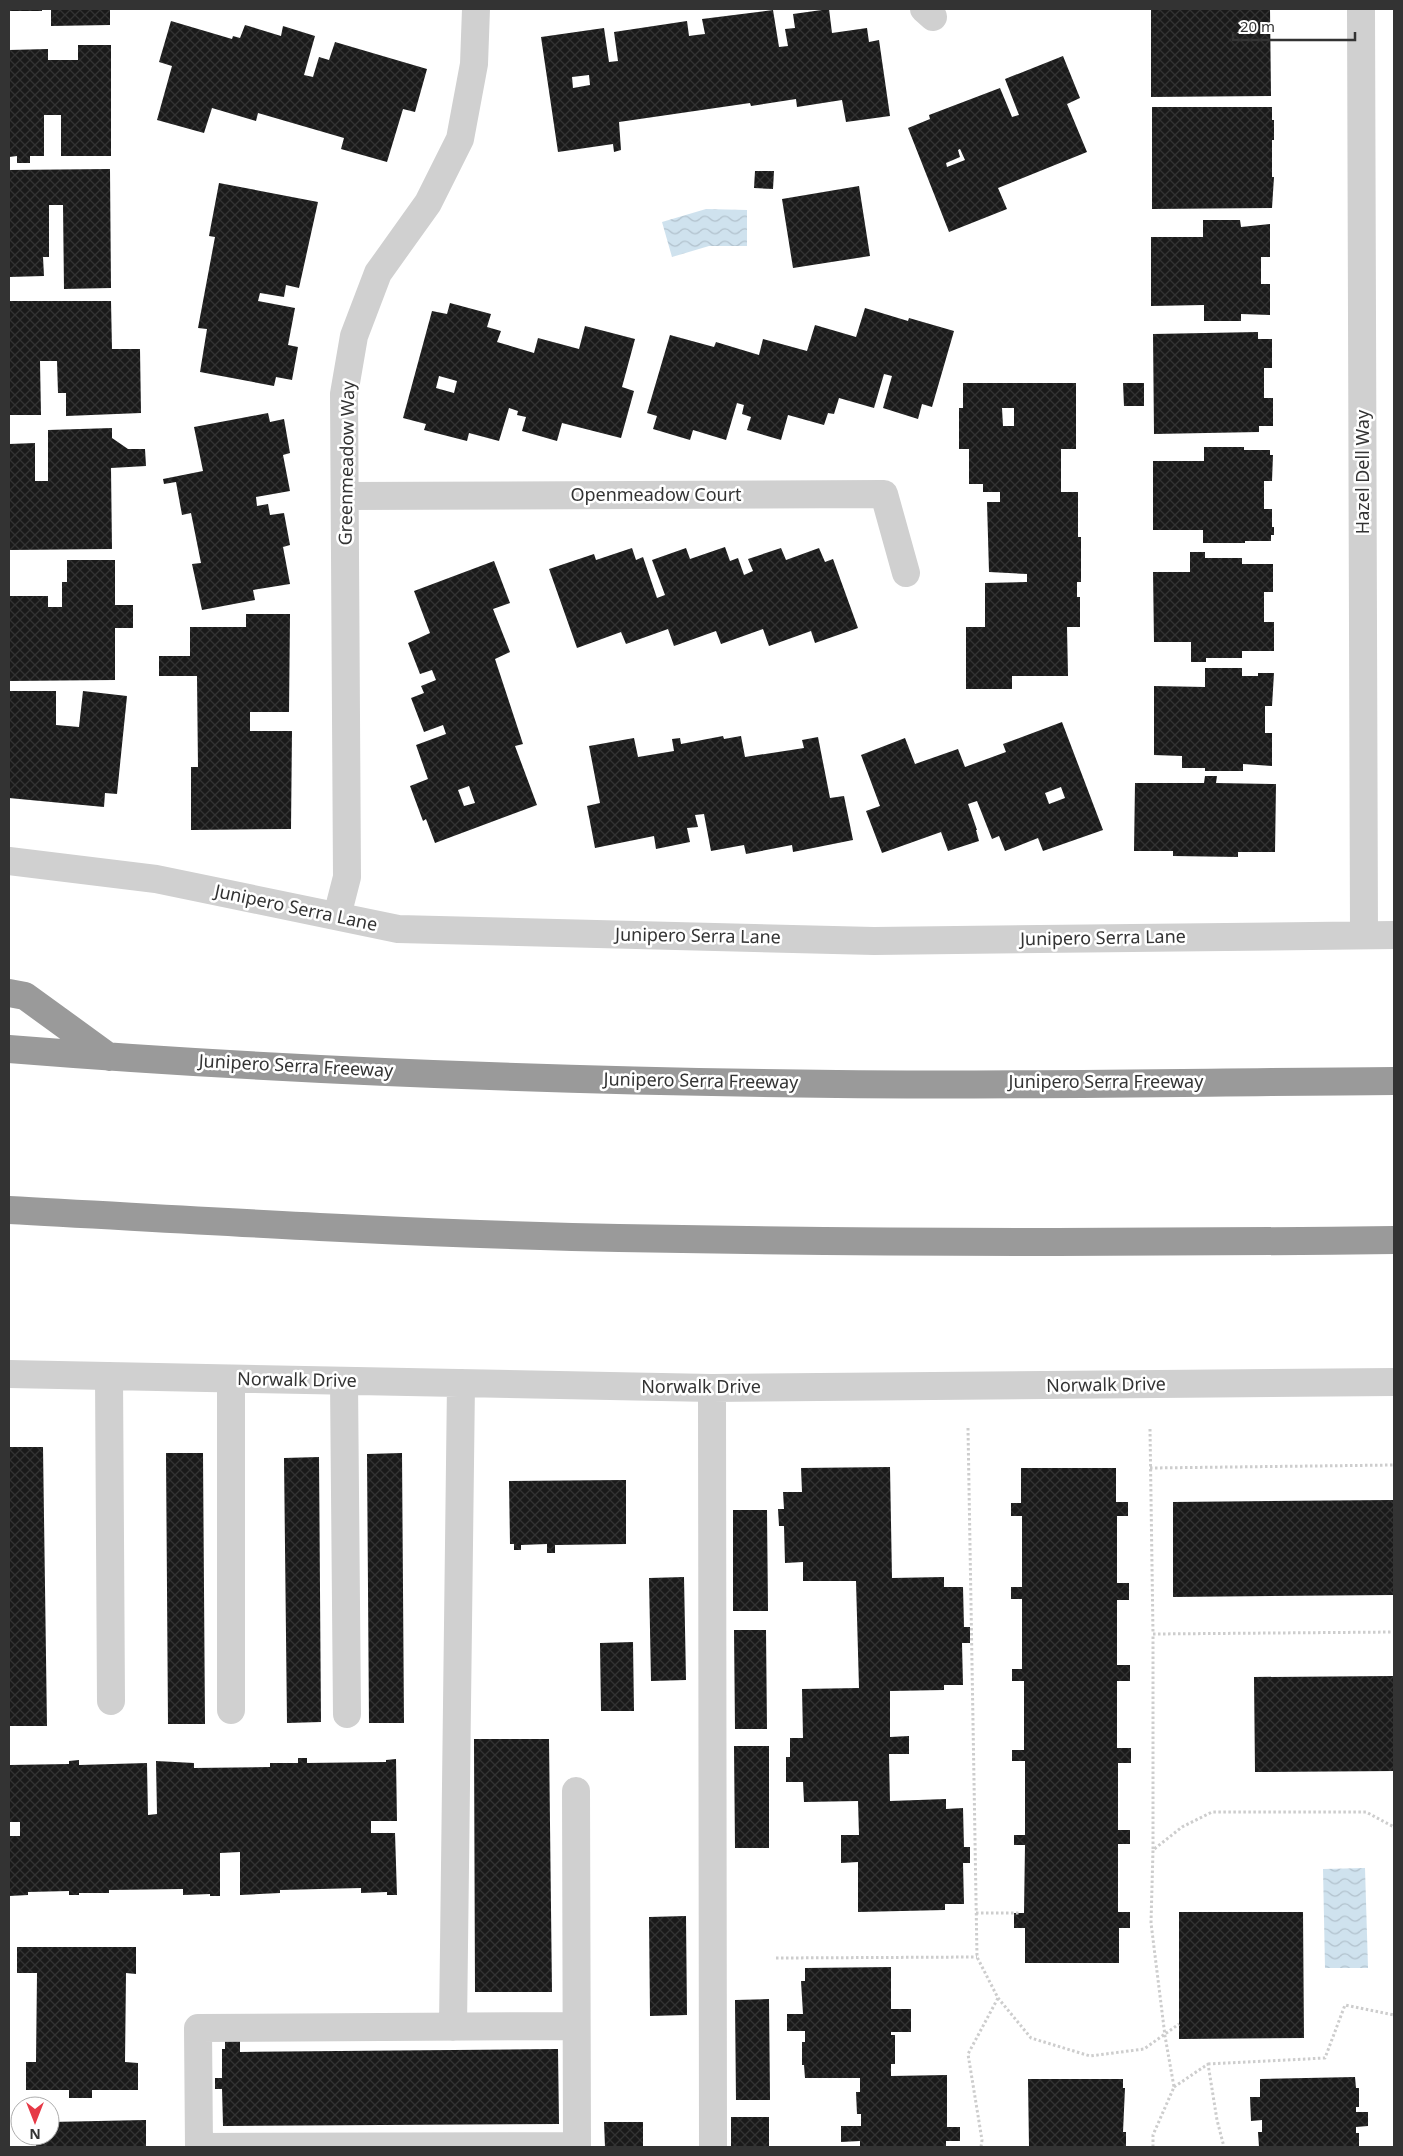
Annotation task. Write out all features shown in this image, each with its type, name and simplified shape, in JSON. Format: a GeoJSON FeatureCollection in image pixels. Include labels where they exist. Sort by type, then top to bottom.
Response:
{"type":"FeatureCollection","features":[{"type":"Feature","properties":{"kind":"highway"},"geometry":{"type":"LineString","coordinates":[[9,993],[25,996],[109,1057]]}},
{"type":"Feature","properties":{"kind":"highway","name":"Junipero Serra Freeway"},"geometry":{"type":"LineString","coordinates":[[9,1049],[109,1057],[330,1069],[592,1079],[840,1084],[1394,1081]]}},
{"type":"Feature","properties":{"kind":"highway"},"geometry":{"type":"LineString","coordinates":[[9,1210],[299,1226],[570,1236],[1097,1243],[1394,1240]]}},
{"type":"Feature","properties":{"kind":"street","name":"Greenmeadow Way"},"geometry":{"type":"LineString","coordinates":[[337,916],[347,877],[344,394],[354,336],[378,273],[428,203],[460,139],[474,64],[476,9]]}},
{"type":"Feature","properties":{"kind":"street","name":"Hazel Dell Way"},"geometry":{"type":"LineString","coordinates":[[1361,9],[1364,935]]}},
{"type":"Feature","properties":{"kind":"street","name":"Openmeadow Court"},"geometry":{"type":"LineString","coordinates":[[346,496],[884,494],[906,573]]}},
{"type":"Feature","properties":{"kind":"street","name":"Junipero Serra Lane"},"geometry":{"type":"LineString","coordinates":[[9,861],[156,879],[398,929],[874,941],[1394,935]]}},
{"type":"Feature","properties":{"kind":"street","name":"Norwalk Drive"},"geometry":{"type":"LineString","coordinates":[[9,1374],[712,1388],[1394,1382]]}},
{"type":"Feature","properties":{"kind":"street"},"geometry":{"type":"LineString","coordinates":[[109,1376],[111,1701]]}},
{"type":"Feature","properties":{"kind":"street"},"geometry":{"type":"LineString","coordinates":[[231,1379],[231,1710]]}},
{"type":"Feature","properties":{"kind":"street"},"geometry":{"type":"LineString","coordinates":[[344,1381],[347,1714]]}},
{"type":"Feature","properties":{"kind":"street"},"geometry":{"type":"LineString","coordinates":[[453,2027],[461,1383]]}},
{"type":"Feature","properties":{"kind":"street"},"geometry":{"type":"LineString","coordinates":[[712,1388],[713,2147]]}},
{"type":"Feature","properties":{"kind":"street"},"geometry":{"type":"LineString","coordinates":[[576,1790],[577,2146],[199,2147],[198,2028],[576,2026]]}},
{"type":"Feature","properties":{"kind":"path"},"geometry":{"type":"LineString","coordinates":[[968,1428],[977,1957],[998,1998],[1031,2038],[1090,2056],[1144,2049],[1179,2024]]}},
{"type":"Feature","properties":{"kind":"path"},"geometry":{"type":"LineString","coordinates":[[1150,1429],[1153,1634],[1151,1923],[1164,2036],[1174,2087]]}},
{"type":"Feature","properties":{"kind":"path"},"geometry":{"type":"LineString","coordinates":[[1150,1468],[1394,1465]]}},
{"type":"Feature","properties":{"kind":"path"},"geometry":{"type":"LineString","coordinates":[[1153,1634],[1394,1632]]}},
{"type":"Feature","properties":{"kind":"path"},"geometry":{"type":"LineString","coordinates":[[1152,1850],[1182,1827],[1212,1812],[1366,1812],[1394,1827]]}},
{"type":"Feature","properties":{"kind":"path"},"geometry":{"type":"LineString","coordinates":[[976,1913],[1019,1913]]}},
{"type":"Feature","properties":{"kind":"path"},"geometry":{"type":"LineString","coordinates":[[776,1958],[977,1957]]}},
{"type":"Feature","properties":{"kind":"path"},"geometry":{"type":"LineString","coordinates":[[981,2147],[982,2140],[968,2054],[998,1998]]}},
{"type":"Feature","properties":{"kind":"path"},"geometry":{"type":"LineString","coordinates":[[1153,2147],[1153,2135],[1174,2087],[1208,2064],[1324,2058],[1345,2004],[1394,2015]]}},
{"type":"Feature","properties":{"kind":"path"},"geometry":{"type":"LineString","coordinates":[[1208,2064],[1217,2120],[1224,2147]]}},
{"type":"Feature","properties":{"kind":"water"},"geometry":{"type":"Polygon","coordinates":[[[706,209],[747,210],[747,246],[709,246],[672,257],[662,222],[706,209]]]}},
{"type":"Feature","properties":{"kind":"water"},"geometry":{"type":"Polygon","coordinates":[[[1365,1868],[1368,1968],[1325,1968],[1323,1869],[1365,1868]]]}},
{"type":"Feature","properties":{"kind":"building"},"geometry":{"type":"Polygon","coordinates":[[[9,9],[42,9],[42,11],[9,11],[9,9]]]}},
{"type":"Feature","properties":{"kind":"building"},"geometry":{"type":"Polygon","coordinates":[[[51,9],[110,9],[110,25],[51,26],[51,9]]]}},
{"type":"Feature","properties":{"kind":"building"},"geometry":{"type":"Polygon","coordinates":[[[829,9],[832,33],[867,28],[869,42],[879,40],[890,116],[846,122],[842,100],[797,107],[796,99],[751,106],[750,103],[619,122],[621,150],[614,152],[613,144],[558,152],[541,37],[604,28],[609,62],[618,61],[614,32],[687,21],[689,36],[705,34],[702,19],[773,10],[779,47],[788,46],[785,29],[795,28],[793,14],[829,9]],[[589,75],[572,77],[573,88],[590,85],[589,75]]]}},
{"type":"Feature","properties":{"kind":"building"},"geometry":{"type":"Polygon","coordinates":[[[1151,9],[1270,9],[1271,96],[1151,97],[1151,9]]]}},
{"type":"Feature","properties":{"kind":"building"},"geometry":{"type":"Polygon","coordinates":[[[171,21],[232,39],[233,36],[240,38],[245,25],[281,36],[283,26],[315,36],[304,75],[313,77],[319,57],[329,60],[335,42],[427,69],[415,112],[403,109],[387,162],[341,149],[344,138],[258,113],[256,121],[212,108],[204,133],[157,120],[172,66],[159,62],[171,21]]]}},
{"type":"Feature","properties":{"kind":"building"},"geometry":{"type":"Polygon","coordinates":[[[78,45],[111,45],[111,156],[61,156],[61,115],[44,115],[44,156],[30,156],[30,163],[17,163],[17,156],[9,157],[9,50],[48,49],[48,60],[78,60],[78,45]]]}},
{"type":"Feature","properties":{"kind":"building"},"geometry":{"type":"Polygon","coordinates":[[[1063,56],[1080,98],[1067,104],[1087,152],[998,188],[1007,209],[949,232],[908,128],[930,119],[929,115],[1000,88],[1012,117],[1019,115],[1005,79],[1063,56]],[[960,149],[958,150],[960,157],[946,163],[947,167],[965,160],[960,149]]]}},
{"type":"Feature","properties":{"kind":"building"},"geometry":{"type":"Polygon","coordinates":[[[1152,107],[1272,107],[1274,140],[1272,140],[1272,177],[1274,177],[1272,208],[1152,209],[1152,107]]]}},
{"type":"Feature","properties":{"kind":"building"},"geometry":{"type":"Polygon","coordinates":[[[110,169],[111,288],[64,289],[63,205],[49,205],[49,257],[43,257],[44,276],[9,277],[9,170],[110,169]]]}},
{"type":"Feature","properties":{"kind":"building"},"geometry":{"type":"Polygon","coordinates":[[[755,171],[774,171],[773,189],[754,188],[755,171]]]}},
{"type":"Feature","properties":{"kind":"building"},"geometry":{"type":"Polygon","coordinates":[[[219,183],[318,202],[299,288],[286,285],[284,297],[260,293],[258,301],[295,308],[288,345],[298,347],[292,380],[276,377],[274,386],[200,372],[207,329],[198,328],[215,237],[209,236],[219,183]]]}},
{"type":"Feature","properties":{"kind":"building"},"geometry":{"type":"Polygon","coordinates":[[[859,186],[870,256],[793,268],[782,199],[859,186]]]}},
{"type":"Feature","properties":{"kind":"building"},"geometry":{"type":"Polygon","coordinates":[[[1203,220],[1240,220],[1241,227],[1270,224],[1270,257],[1261,257],[1261,284],[1270,284],[1270,315],[1241,314],[1241,321],[1204,321],[1204,305],[1151,306],[1151,237],[1203,237],[1203,220]]]}},
{"type":"Feature","properties":{"kind":"building"},"geometry":{"type":"Polygon","coordinates":[[[9,301],[111,301],[112,349],[140,349],[141,413],[66,416],[66,393],[58,393],[57,361],[40,361],[41,415],[9,415],[9,301]]]}},
{"type":"Feature","properties":{"kind":"building"},"geometry":{"type":"Polygon","coordinates":[[[450,303],[491,314],[487,327],[501,331],[497,342],[534,353],[538,338],[579,349],[585,326],[635,339],[622,387],[634,391],[621,438],[562,423],[557,441],[522,431],[526,417],[517,415],[518,411],[509,408],[499,441],[469,433],[467,441],[424,430],[426,424],[403,418],[432,311],[447,314],[450,303]],[[439,376],[436,388],[454,393],[457,381],[439,376]]]}},
{"type":"Feature","properties":{"kind":"building"},"geometry":{"type":"Polygon","coordinates":[[[865,308],[908,321],[909,318],[954,331],[932,407],[922,404],[918,419],[883,408],[892,376],[884,374],[874,408],[839,398],[834,414],[828,413],[824,425],[788,415],[781,440],[747,430],[751,417],[742,414],[744,405],[737,403],[726,440],[693,430],[690,440],[653,429],[657,416],[647,413],[670,335],[714,347],[716,342],[759,355],[763,339],[807,351],[815,325],[856,337],[865,308]]]}},
{"type":"Feature","properties":{"kind":"building"},"geometry":{"type":"Polygon","coordinates":[[[1258,332],[1258,339],[1272,339],[1272,368],[1264,368],[1264,398],[1273,398],[1273,426],[1259,426],[1259,432],[1154,434],[1153,334],[1258,332]]]}},
{"type":"Feature","properties":{"kind":"building"},"geometry":{"type":"Polygon","coordinates":[[[963,383],[1076,383],[1076,449],[1061,449],[1061,492],[1078,492],[1078,537],[1081,537],[1081,582],[1077,582],[1077,597],[1080,597],[1080,627],[1067,627],[1068,676],[1012,676],[1012,689],[966,689],[966,627],[985,627],[985,583],[1027,582],[1027,574],[989,572],[987,502],[1000,502],[1000,492],[983,492],[983,484],[969,484],[969,449],[959,449],[959,408],[963,408],[963,383]],[[1002,408],[1003,426],[1014,426],[1014,408],[1002,408]]]}},
{"type":"Feature","properties":{"kind":"building"},"geometry":{"type":"Polygon","coordinates":[[[1123,383],[1144,383],[1144,406],[1124,406],[1123,383]]]}},
{"type":"Feature","properties":{"kind":"building"},"geometry":{"type":"Polygon","coordinates":[[[268,413],[270,422],[284,419],[290,453],[283,455],[290,491],[256,497],[257,506],[268,504],[270,515],[284,513],[290,545],[283,547],[290,584],[253,590],[255,600],[202,610],[192,564],[201,563],[191,513],[182,515],[176,482],[164,484],[163,479],[203,471],[194,427],[268,413]]]}},
{"type":"Feature","properties":{"kind":"building"},"geometry":{"type":"Polygon","coordinates":[[[112,428],[112,438],[128,449],[145,449],[146,466],[111,468],[112,549],[9,550],[9,444],[35,443],[35,481],[48,481],[48,430],[112,428]]]}},
{"type":"Feature","properties":{"kind":"building"},"geometry":{"type":"Polygon","coordinates":[[[1204,447],[1244,447],[1244,450],[1270,450],[1270,455],[1273,455],[1272,481],[1264,481],[1264,509],[1272,509],[1274,535],[1271,535],[1271,541],[1203,543],[1203,530],[1153,530],[1153,461],[1204,461],[1204,447]]]}},
{"type":"Feature","properties":{"kind":"building"},"geometry":{"type":"Polygon","coordinates":[[[725,547],[730,561],[738,558],[744,575],[753,571],[748,559],[781,548],[786,560],[819,548],[825,562],[833,559],[858,628],[815,643],[811,631],[769,646],[763,629],[721,644],[716,631],[674,646],[668,629],[626,644],[621,632],[577,648],[549,569],[594,554],[596,560],[632,548],[636,560],[643,557],[657,598],[665,595],[652,560],[686,548],[690,559],[725,547]]]}},
{"type":"Feature","properties":{"kind":"building"},"geometry":{"type":"Polygon","coordinates":[[[1190,552],[1205,552],[1205,558],[1242,558],[1242,564],[1273,564],[1273,592],[1264,592],[1264,622],[1274,622],[1274,651],[1242,651],[1242,658],[1206,658],[1206,662],[1191,662],[1191,642],[1154,642],[1153,572],[1190,572],[1190,552]]]}},
{"type":"Feature","properties":{"kind":"building"},"geometry":{"type":"Polygon","coordinates":[[[67,560],[115,560],[115,605],[133,605],[133,628],[115,628],[115,680],[9,681],[9,596],[48,596],[48,607],[62,607],[62,582],[67,582],[67,560]]]}},
{"type":"Feature","properties":{"kind":"building"},"geometry":{"type":"Polygon","coordinates":[[[494,561],[510,603],[493,609],[510,652],[495,659],[523,744],[515,746],[537,805],[435,843],[426,819],[423,821],[410,786],[428,779],[416,745],[446,734],[443,725],[424,732],[411,698],[424,693],[421,686],[436,680],[432,670],[420,674],[408,643],[430,633],[414,591],[494,561]],[[469,786],[458,790],[464,806],[475,803],[469,786]]]}},
{"type":"Feature","properties":{"kind":"building"},"geometry":{"type":"Polygon","coordinates":[[[246,614],[290,614],[289,712],[250,712],[250,731],[292,731],[291,829],[191,830],[191,767],[198,767],[197,676],[159,676],[159,656],[190,656],[190,627],[246,627],[246,614]]]}},
{"type":"Feature","properties":{"kind":"building"},"geometry":{"type":"Polygon","coordinates":[[[1205,668],[1242,668],[1242,676],[1274,673],[1272,706],[1265,706],[1265,733],[1272,733],[1272,766],[1243,764],[1243,771],[1205,771],[1205,768],[1182,768],[1182,756],[1154,755],[1154,686],[1205,687],[1205,668]]]}},
{"type":"Feature","properties":{"kind":"building"},"geometry":{"type":"Polygon","coordinates":[[[9,691],[56,691],[56,725],[79,727],[83,691],[127,696],[117,794],[105,793],[104,807],[9,798],[9,691]]]}},
{"type":"Feature","properties":{"kind":"building"},"geometry":{"type":"Polygon","coordinates":[[[1062,722],[1103,830],[1043,851],[1038,838],[1005,851],[999,836],[992,839],[977,801],[968,804],[979,841],[948,851],[941,832],[882,853],[866,811],[880,806],[861,755],[905,738],[915,764],[958,749],[965,767],[1006,752],[1003,744],[1062,722]],[[1061,787],[1045,793],[1049,804],[1065,798],[1061,787]]]}},
{"type":"Feature","properties":{"kind":"building"},"geometry":{"type":"Polygon","coordinates":[[[723,736],[724,739],[741,736],[745,757],[804,748],[802,740],[818,737],[830,798],[844,796],[853,840],[793,852],[792,845],[746,854],[744,845],[711,851],[704,814],[695,815],[698,827],[687,828],[690,842],[656,849],[654,836],[595,848],[587,806],[600,803],[589,746],[634,738],[638,757],[674,751],[672,739],[680,738],[681,744],[723,736]]]}},
{"type":"Feature","properties":{"kind":"building"},"geometry":{"type":"Polygon","coordinates":[[[1205,776],[1217,776],[1216,783],[1276,784],[1275,852],[1238,852],[1238,857],[1173,856],[1173,851],[1134,851],[1135,783],[1204,783],[1205,776]]]}},
{"type":"Feature","properties":{"kind":"building"},"geometry":{"type":"Polygon","coordinates":[[[9,1447],[43,1447],[47,1726],[9,1726],[9,1447]]]}},
{"type":"Feature","properties":{"kind":"building"},"geometry":{"type":"Polygon","coordinates":[[[166,1453],[203,1453],[205,1724],[168,1724],[166,1453]]]}},
{"type":"Feature","properties":{"kind":"building"},"geometry":{"type":"Polygon","coordinates":[[[402,1453],[404,1723],[369,1723],[367,1454],[402,1453]]]}},
{"type":"Feature","properties":{"kind":"building"},"geometry":{"type":"Polygon","coordinates":[[[319,1457],[321,1722],[287,1723],[284,1458],[319,1457]]]}},
{"type":"Feature","properties":{"kind":"building"},"geometry":{"type":"Polygon","coordinates":[[[890,1467],[892,1578],[944,1577],[944,1587],[963,1587],[964,1627],[970,1627],[970,1643],[962,1643],[963,1685],[944,1685],[944,1690],[890,1691],[890,1737],[909,1736],[909,1754],[889,1754],[890,1801],[946,1799],[946,1809],[963,1808],[964,1847],[970,1847],[970,1863],[963,1863],[964,1904],[945,1904],[945,1910],[858,1912],[858,1862],[841,1863],[841,1835],[859,1835],[858,1801],[804,1802],[803,1782],[786,1782],[786,1757],[790,1757],[790,1738],[803,1738],[802,1689],[859,1688],[856,1581],[803,1581],[803,1562],[785,1563],[784,1526],[779,1526],[778,1509],[784,1509],[783,1492],[802,1492],[801,1468],[890,1467]]]}},
{"type":"Feature","properties":{"kind":"building"},"geometry":{"type":"Polygon","coordinates":[[[1021,1468],[1116,1468],[1116,1502],[1128,1502],[1128,1516],[1117,1516],[1117,1583],[1129,1583],[1129,1600],[1117,1600],[1117,1665],[1130,1665],[1130,1681],[1117,1681],[1117,1748],[1131,1748],[1131,1763],[1118,1763],[1118,1830],[1130,1830],[1130,1844],[1118,1844],[1118,1912],[1130,1912],[1130,1928],[1119,1928],[1119,1963],[1025,1963],[1025,1928],[1014,1928],[1014,1913],[1024,1913],[1025,1845],[1014,1845],[1014,1835],[1025,1835],[1025,1761],[1012,1761],[1012,1750],[1024,1750],[1024,1681],[1012,1681],[1012,1669],[1022,1669],[1022,1599],[1011,1599],[1011,1587],[1022,1587],[1022,1516],[1011,1516],[1011,1503],[1021,1503],[1021,1468]]]}},
{"type":"Feature","properties":{"kind":"building"},"geometry":{"type":"Polygon","coordinates":[[[626,1480],[626,1544],[555,1545],[555,1553],[547,1553],[547,1544],[521,1545],[521,1550],[514,1550],[514,1544],[510,1544],[509,1481],[626,1480]]]}},
{"type":"Feature","properties":{"kind":"building"},"geometry":{"type":"Polygon","coordinates":[[[1394,1500],[1394,1595],[1173,1597],[1173,1502],[1394,1500]]]}},
{"type":"Feature","properties":{"kind":"building"},"geometry":{"type":"Polygon","coordinates":[[[733,1510],[767,1510],[768,1611],[733,1611],[733,1510]]]}},
{"type":"Feature","properties":{"kind":"building"},"geometry":{"type":"Polygon","coordinates":[[[684,1577],[686,1680],[651,1681],[649,1578],[684,1577]]]}},
{"type":"Feature","properties":{"kind":"building"},"geometry":{"type":"Polygon","coordinates":[[[734,1630],[766,1630],[767,1729],[735,1729],[734,1630]]]}},
{"type":"Feature","properties":{"kind":"building"},"geometry":{"type":"Polygon","coordinates":[[[633,1642],[634,1711],[601,1711],[600,1643],[633,1642]]]}},
{"type":"Feature","properties":{"kind":"building"},"geometry":{"type":"Polygon","coordinates":[[[1394,1676],[1394,1771],[1255,1772],[1254,1677],[1394,1676]]]}},
{"type":"Feature","properties":{"kind":"building"},"geometry":{"type":"Polygon","coordinates":[[[474,1739],[549,1739],[552,1992],[475,1992],[474,1739]]]}},
{"type":"Feature","properties":{"kind":"building"},"geometry":{"type":"Polygon","coordinates":[[[734,1746],[769,1746],[769,1848],[735,1848],[734,1746]]]}},
{"type":"Feature","properties":{"kind":"building"},"geometry":{"type":"Polygon","coordinates":[[[298,1758],[307,1758],[307,1763],[386,1762],[386,1760],[396,1759],[397,1821],[371,1821],[371,1833],[395,1833],[397,1895],[387,1895],[387,1892],[361,1893],[361,1888],[280,1890],[280,1893],[240,1895],[240,1852],[220,1853],[220,1896],[210,1896],[210,1894],[183,1895],[183,1889],[109,1890],[109,1893],[79,1893],[79,1895],[69,1895],[69,1891],[28,1892],[28,1895],[9,1896],[9,1836],[20,1836],[20,1822],[9,1822],[9,1765],[69,1764],[69,1761],[79,1760],[79,1765],[147,1763],[148,1815],[157,1814],[156,1761],[194,1763],[194,1768],[270,1767],[270,1763],[298,1763],[298,1758]]]}},
{"type":"Feature","properties":{"kind":"building"},"geometry":{"type":"Polygon","coordinates":[[[1179,1912],[1303,1912],[1304,2038],[1179,2039],[1179,1912]]]}},
{"type":"Feature","properties":{"kind":"building"},"geometry":{"type":"Polygon","coordinates":[[[686,1916],[687,2015],[650,2016],[649,1917],[686,1916]]]}},
{"type":"Feature","properties":{"kind":"building"},"geometry":{"type":"Polygon","coordinates":[[[17,1947],[136,1947],[136,1974],[126,1973],[125,2062],[138,2063],[138,2090],[92,2090],[92,2098],[69,2098],[69,2090],[26,2090],[26,2062],[36,2062],[37,1973],[17,1973],[17,1947]]]}},
{"type":"Feature","properties":{"kind":"building"},"geometry":{"type":"Polygon","coordinates":[[[891,1967],[891,2009],[911,2009],[911,2032],[891,2032],[891,2035],[895,2035],[895,2064],[891,2064],[891,2076],[947,2075],[947,2127],[960,2127],[960,2141],[946,2141],[946,2147],[860,2147],[860,2141],[841,2142],[841,2126],[861,2126],[861,2114],[857,2114],[856,2092],[860,2092],[860,2078],[805,2078],[804,2065],[802,2065],[802,2042],[805,2042],[805,2031],[787,2031],[787,2014],[803,2014],[801,1981],[805,1981],[805,1968],[891,1967]]]}},
{"type":"Feature","properties":{"kind":"building"},"geometry":{"type":"Polygon","coordinates":[[[769,1999],[770,2100],[736,2100],[735,2000],[769,1999]]]}},
{"type":"Feature","properties":{"kind":"building"},"geometry":{"type":"Polygon","coordinates":[[[225,2041],[240,2041],[240,2052],[558,2049],[559,2124],[223,2126],[222,2089],[215,2089],[215,2078],[222,2078],[222,2049],[225,2049],[225,2041]]]}},
{"type":"Feature","properties":{"kind":"building"},"geometry":{"type":"Polygon","coordinates":[[[1355,2077],[1356,2088],[1359,2088],[1359,2107],[1356,2107],[1356,2112],[1368,2112],[1368,2126],[1356,2127],[1356,2133],[1359,2133],[1359,2147],[1259,2147],[1258,2132],[1262,2132],[1262,2120],[1251,2121],[1250,2097],[1260,2097],[1260,2079],[1355,2077]]]}},
{"type":"Feature","properties":{"kind":"building"},"geometry":{"type":"Polygon","coordinates":[[[1028,2079],[1123,2079],[1123,2088],[1125,2088],[1123,2132],[1126,2132],[1126,2147],[1029,2147],[1028,2079]]]}},
{"type":"Feature","properties":{"kind":"building"},"geometry":{"type":"Polygon","coordinates":[[[731,2117],[769,2117],[769,2147],[731,2147],[731,2117]]]}},
{"type":"Feature","properties":{"kind":"building"},"geometry":{"type":"Polygon","coordinates":[[[146,2120],[146,2147],[36,2146],[60,2146],[60,2122],[146,2120]]]}},
{"type":"Feature","properties":{"kind":"building"},"geometry":{"type":"Polygon","coordinates":[[[604,2122],[643,2122],[643,2147],[605,2147],[604,2122]]]}}]}
